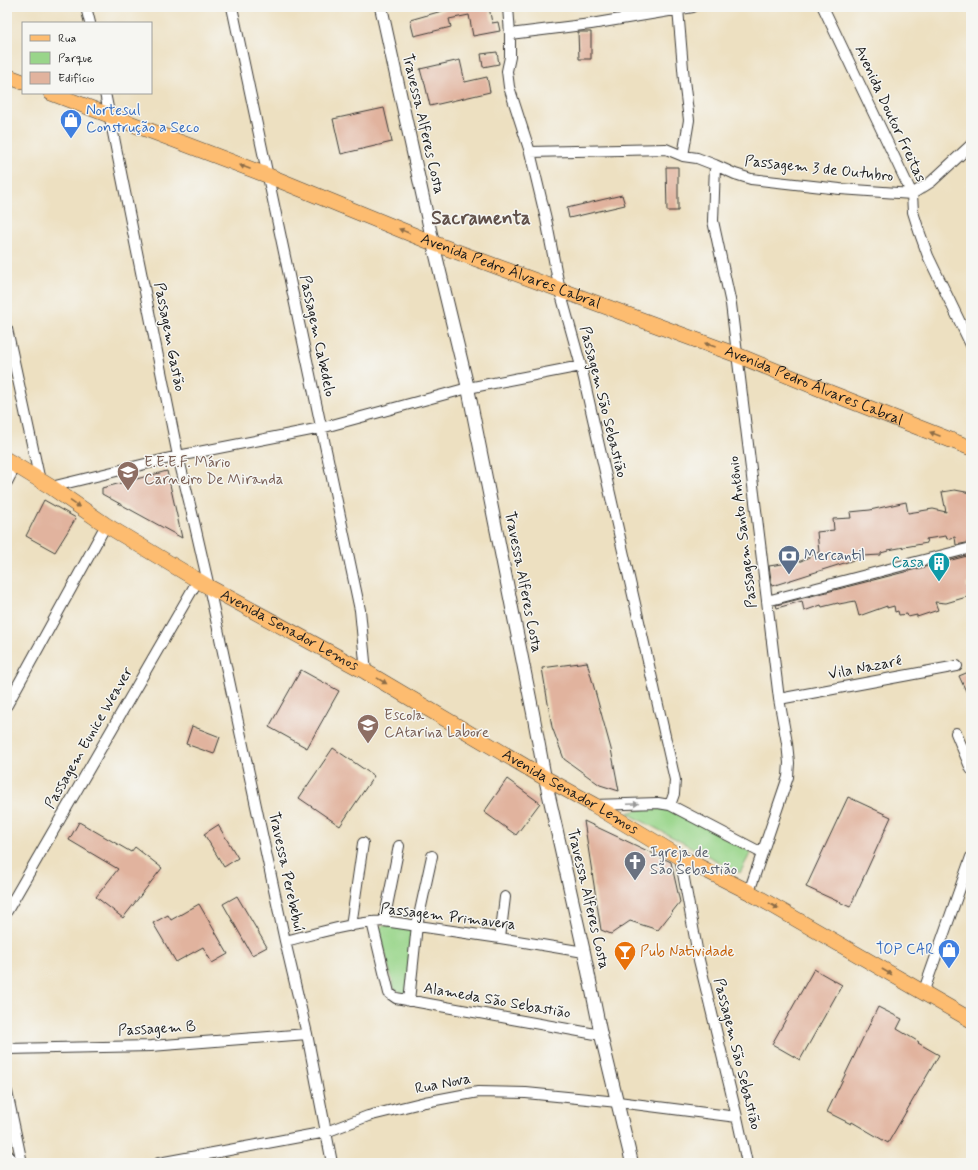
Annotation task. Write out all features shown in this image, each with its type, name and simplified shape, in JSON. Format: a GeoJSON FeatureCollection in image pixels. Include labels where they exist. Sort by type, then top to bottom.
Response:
{"type":"FeatureCollection","features":[{"type":"Feature","properties":{"kind":"main road"},"geometry":{"type":"LineString","coordinates":[[7,76],[22,82]]}},
{"type":"Feature","properties":{"kind":"main road","name":"Avenida Pedro Álvares Cabral"},"geometry":{"type":"LineString","coordinates":[[54,94],[269,176],[433,243],[737,355],[971,448]]}},
{"type":"Feature","properties":{"kind":"main road","name":"Avenida Senador Lemos"},"geometry":{"type":"LineString","coordinates":[[11,463],[46,484],[106,525],[203,583],[366,672],[680,857],[749,892],[971,1020]]}},
{"type":"Feature","properties":{"kind":"street"},"geometry":{"type":"LineString","coordinates":[[86,7],[90,22]]}},
{"type":"Feature","properties":{"kind":"street","name":"Passagem Cabedelo"},"geometry":{"type":"LineString","coordinates":[[232,7],[360,610],[366,672]]}},
{"type":"Feature","properties":{"kind":"street","name":"Travessa Alferes Costa"},"geometry":{"type":"LineString","coordinates":[[381,7],[433,243],[468,388],[532,705],[545,778],[632,1163]]}},
{"type":"Feature","properties":{"kind":"street","name":"Passagem São Sebastião"},"geometry":{"type":"LineString","coordinates":[[508,7],[510,57],[507,71],[509,87],[530,152],[546,218],[560,291],[581,366],[675,780],[674,794],[670,805]]}},
{"type":"Feature","properties":{"kind":"street"},"geometry":{"type":"LineString","coordinates":[[510,34],[591,24],[692,7]]}},
{"type":"Feature","properties":{"kind":"street","name":"Avenida Doutor Freitas"},"geometry":{"type":"LineString","coordinates":[[823,7],[912,194],[913,212],[928,256],[971,345]]}},
{"type":"Feature","properties":{"kind":"street"},"geometry":{"type":"LineString","coordinates":[[678,9],[689,120],[683,156]]}},
{"type":"Feature","properties":{"kind":"street","name":"Passagem Gastão"},"geometry":{"type":"LineString","coordinates":[[105,94],[178,456],[192,513],[203,583]]}},
{"type":"Feature","properties":{"kind":"street"},"geometry":{"type":"LineString","coordinates":[[912,194],[931,182],[971,145]]}},
{"type":"Feature","properties":{"kind":"street","name":"Passagem 3 de Outubro"},"geometry":{"type":"LineString","coordinates":[[530,152],[666,149],[683,156],[697,158],[751,179],[840,189],[912,194]]}},
{"type":"Feature","properties":{"kind":"street","name":"Passagem Santo Antônio"},"geometry":{"type":"LineString","coordinates":[[715,165],[713,221],[731,304],[767,601],[789,763],[788,776],[749,892]]}},
{"type":"Feature","properties":{"kind":"street"},"geometry":{"type":"LineString","coordinates":[[7,329],[46,484],[321,428],[468,388],[581,366]]}},
{"type":"Feature","properties":{"kind":"street"},"geometry":{"type":"LineString","coordinates":[[7,482],[11,463]]}},
{"type":"Feature","properties":{"kind":"street"},"geometry":{"type":"LineString","coordinates":[[7,705],[106,525]]}},
{"type":"Feature","properties":{"kind":"street"},"geometry":{"type":"LineString","coordinates":[[767,601],[971,548]]}},
{"type":"Feature","properties":{"kind":"street","name":"Passagem Eunice Weaver"},"geometry":{"type":"LineString","coordinates":[[7,911],[203,583]]}},
{"type":"Feature","properties":{"kind":"street","name":"Travessa Perebebuí"},"geometry":{"type":"LineString","coordinates":[[203,583],[307,1034],[332,1163]]}},
{"type":"Feature","properties":{"kind":"street","name":"Vila Nazaré"},"geometry":{"type":"LineString","coordinates":[[780,699],[957,666]]}},
{"type":"Feature","properties":{"kind":"street"},"geometry":{"type":"LineString","coordinates":[[956,733],[971,769]]}},
{"type":"Feature","properties":{"kind":"street"},"geometry":{"type":"LineString","coordinates":[[594,805],[658,803],[670,805],[762,853]]}},
{"type":"Feature","properties":{"kind":"street"},"geometry":{"type":"LineString","coordinates":[[351,926],[363,843]]}},
{"type":"Feature","properties":{"kind":"street"},"geometry":{"type":"LineString","coordinates":[[384,921],[399,846]]}},
{"type":"Feature","properties":{"kind":"street"},"geometry":{"type":"LineString","coordinates":[[409,1001],[417,926],[432,856]]}},
{"type":"Feature","properties":{"kind":"street","name":"Passagem São Sebastião"},"geometry":{"type":"LineString","coordinates":[[680,857],[699,960],[747,1163]]}},
{"type":"Feature","properties":{"kind":"street"},"geometry":{"type":"LineString","coordinates":[[923,992],[971,857]]}},
{"type":"Feature","properties":{"kind":"street"},"geometry":{"type":"LineString","coordinates":[[500,938],[505,897]]}},
{"type":"Feature","properties":{"kind":"street","name":"Passagem Primavera"},"geometry":{"type":"LineString","coordinates":[[285,941],[351,926],[384,921],[584,952]]}},
{"type":"Feature","properties":{"kind":"street","name":"Alameda São Sebastião"},"geometry":{"type":"LineString","coordinates":[[372,922],[389,993],[396,998],[602,1035]]}},
{"type":"Feature","properties":{"kind":"street","name":"Passagem B"},"geometry":{"type":"LineString","coordinates":[[7,1049],[151,1046],[307,1034]]}},
{"type":"Feature","properties":{"kind":"street"},"geometry":{"type":"LineString","coordinates":[[7,1092],[22,1163]]}},
{"type":"Feature","properties":{"kind":"street","name":"Rua Nova"},"geometry":{"type":"LineString","coordinates":[[159,1163],[326,1132],[368,1116],[425,1102],[478,1092],[526,1093],[618,1102],[737,1117]]}},
{"type":"Feature","properties":{"kind":"street"},"geometry":{"type":"LineString","coordinates":[[7,1154],[14,1163]]}},
{"type":"Feature","properties":{"kind":"green space"},"geometry":{"type":"Polygon","coordinates":[[[651,807],[668,810],[692,820],[751,852],[740,873],[627,813],[651,807]]]}},
{"type":"Feature","properties":{"kind":"green space"},"geometry":{"type":"Polygon","coordinates":[[[383,925],[413,929],[408,998],[394,988],[379,929],[383,925]]]}},
{"type":"Feature","properties":{"kind":"building"},"geometry":{"type":"Polygon","coordinates":[[[456,7],[489,7],[492,23],[498,22],[500,31],[473,36],[469,15],[449,19],[451,27],[414,36],[410,20],[456,7]]]}},
{"type":"Feature","properties":{"kind":"building"},"geometry":{"type":"Polygon","coordinates":[[[578,32],[591,32],[591,59],[579,59],[578,32]]]}},
{"type":"Feature","properties":{"kind":"building"},"geometry":{"type":"Polygon","coordinates":[[[497,52],[499,64],[483,67],[481,54],[497,52]]]}},
{"type":"Feature","properties":{"kind":"building"},"geometry":{"type":"Polygon","coordinates":[[[460,60],[465,82],[487,77],[490,92],[430,106],[420,69],[460,60]]]}},
{"type":"Feature","properties":{"kind":"building"},"geometry":{"type":"Polygon","coordinates":[[[384,108],[392,142],[341,154],[333,119],[384,108]]]}},
{"type":"Feature","properties":{"kind":"building"},"geometry":{"type":"Polygon","coordinates":[[[666,167],[678,167],[678,211],[667,211],[666,167]]]}},
{"type":"Feature","properties":{"kind":"building"},"geometry":{"type":"Polygon","coordinates":[[[622,195],[625,205],[569,218],[567,208],[622,195]]]}},
{"type":"Feature","properties":{"kind":"building"},"geometry":{"type":"Polygon","coordinates":[[[167,471],[182,538],[102,494],[102,488],[167,471]]]}},
{"type":"Feature","properties":{"kind":"building"},"geometry":{"type":"Polygon","coordinates":[[[955,490],[971,493],[971,542],[956,545],[955,537],[947,539],[946,536],[926,539],[927,543],[888,550],[881,553],[881,555],[862,556],[863,557],[772,586],[769,566],[801,561],[819,552],[817,532],[834,530],[833,519],[851,518],[850,512],[870,510],[906,502],[908,513],[933,509],[946,512],[942,492],[955,490]]]}},
{"type":"Feature","properties":{"kind":"building"},"geometry":{"type":"Polygon","coordinates":[[[44,500],[76,518],[55,552],[26,536],[44,500]]]}},
{"type":"Feature","properties":{"kind":"building"},"geometry":{"type":"Polygon","coordinates":[[[971,555],[971,583],[966,584],[970,596],[946,603],[935,602],[938,610],[917,617],[917,615],[908,617],[907,614],[899,615],[898,611],[895,612],[894,606],[887,608],[887,606],[859,616],[855,601],[822,607],[821,605],[804,611],[802,601],[777,608],[776,605],[971,555]]]}},
{"type":"Feature","properties":{"kind":"building"},"geometry":{"type":"Polygon","coordinates":[[[587,662],[611,749],[619,791],[600,785],[564,759],[552,727],[542,668],[587,662]]]}},
{"type":"Feature","properties":{"kind":"building"},"geometry":{"type":"Polygon","coordinates":[[[301,670],[339,691],[307,748],[269,727],[301,670]]]}},
{"type":"Feature","properties":{"kind":"building"},"geometry":{"type":"Polygon","coordinates":[[[971,671],[971,702],[959,676],[971,671]]]}},
{"type":"Feature","properties":{"kind":"building"},"geometry":{"type":"Polygon","coordinates":[[[192,726],[220,737],[214,754],[186,744],[192,726]]]}},
{"type":"Feature","properties":{"kind":"building"},"geometry":{"type":"Polygon","coordinates":[[[333,748],[374,776],[340,826],[299,798],[333,748]]]}},
{"type":"Feature","properties":{"kind":"building"},"geometry":{"type":"Polygon","coordinates":[[[507,779],[540,803],[516,835],[484,812],[507,779]]]}},
{"type":"Feature","properties":{"kind":"building"},"geometry":{"type":"Polygon","coordinates":[[[848,797],[891,817],[850,907],[806,887],[848,797]]]}},
{"type":"Feature","properties":{"kind":"building","name":"Igreja de São Sebastião"},"geometry":{"type":"Polygon","coordinates":[[[584,821],[671,862],[680,902],[658,930],[630,921],[611,934],[601,930],[584,821]]]}},
{"type":"Feature","properties":{"kind":"building"},"geometry":{"type":"Polygon","coordinates":[[[79,822],[131,852],[135,847],[162,868],[123,918],[96,897],[118,869],[69,840],[79,822]]]}},
{"type":"Feature","properties":{"kind":"building"},"geometry":{"type":"Polygon","coordinates":[[[218,825],[238,858],[224,867],[204,834],[218,825]]]}},
{"type":"Feature","properties":{"kind":"building"},"geometry":{"type":"Polygon","coordinates":[[[237,896],[267,947],[252,955],[223,904],[237,896]]]}},
{"type":"Feature","properties":{"kind":"building"},"geometry":{"type":"Polygon","coordinates":[[[199,904],[228,954],[212,963],[203,947],[176,962],[153,923],[168,915],[171,920],[199,904]]]}},
{"type":"Feature","properties":{"kind":"building"},"geometry":{"type":"Polygon","coordinates":[[[814,969],[842,985],[800,1060],[772,1044],[814,969]]]}},
{"type":"Feature","properties":{"kind":"building"},"geometry":{"type":"Polygon","coordinates":[[[878,1007],[902,1019],[897,1029],[939,1055],[888,1143],[852,1122],[851,1124],[827,1112],[878,1007]]]}},
{"type":"Feature","properties":{"kind":"place","name":"Nortesul Construção a Seco"},"geometry":{"type":"Point","coordinates":[71,140]}},
{"type":"Feature","properties":{"kind":"place","name":"E.E.E.F. Mário Carneiro De Miranda"},"geometry":{"type":"Point","coordinates":[128,492]}},
{"type":"Feature","properties":{"kind":"place","name":"Mercantil"},"geometry":{"type":"Point","coordinates":[789,576]}},
{"type":"Feature","properties":{"kind":"place","name":"Casa"},"geometry":{"type":"Point","coordinates":[939,582]}},
{"type":"Feature","properties":{"kind":"place","name":"Escola CAtarina Labore"},"geometry":{"type":"Point","coordinates":[368,744]}},
{"type":"Feature","properties":{"kind":"place","name":"Igreja de São Sebastião"},"geometry":{"type":"Point","coordinates":[635,882]}},
{"type":"Feature","properties":{"kind":"place","name":"TOP CAR"},"geometry":{"type":"Point","coordinates":[949,970]}},
{"type":"Feature","properties":{"kind":"place","name":"Pub Natividade"},"geometry":{"type":"Point","coordinates":[625,972]}},
{"type":"Feature","properties":{"kind":"district","name":"Sacramenta"},"geometry":{"type":"Point","coordinates":[481,218]}}]}
